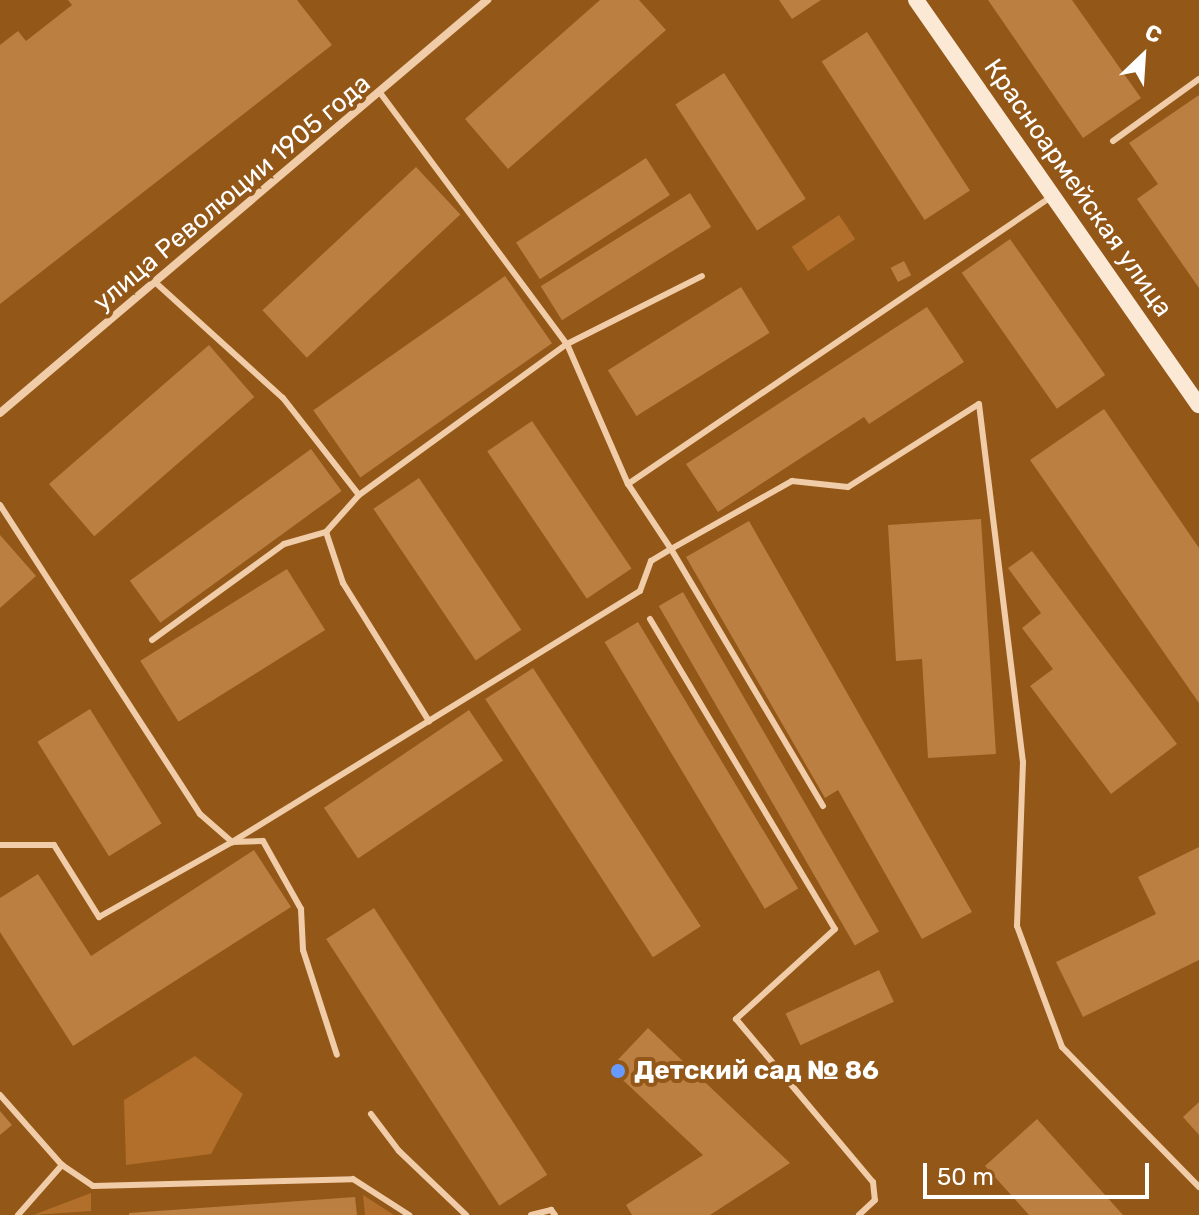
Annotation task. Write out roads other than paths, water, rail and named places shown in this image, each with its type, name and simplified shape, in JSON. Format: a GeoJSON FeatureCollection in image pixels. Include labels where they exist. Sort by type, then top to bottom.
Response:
{"type":"FeatureCollection","features":[{"type":"Feature","properties":{"kind":"street","name":"улица Революции 1905 года"},"geometry":{"type":"LineString","coordinates":[[0,413],[381,94],[487,0]]}},
{"type":"Feature","properties":{"kind":"street","name":"Красноармейская улица"},"geometry":{"type":"LineString","coordinates":[[916,0],[1199,405]]}},
{"type":"Feature","properties":{"kind":"lane"},"geometry":{"type":"LineString","coordinates":[[1113,141],[1199,79]]}},
{"type":"Feature","properties":{"kind":"lane"},"geometry":{"type":"LineString","coordinates":[[381,94],[567,344],[628,484],[671,549],[823,806]]}},
{"type":"Feature","properties":{"kind":"lane"},"geometry":{"type":"LineString","coordinates":[[628,484],[1054,195]]}},
{"type":"Feature","properties":{"kind":"lane"},"geometry":{"type":"LineString","coordinates":[[152,640],[284,544],[326,532],[359,495],[567,344],[702,276]]}},
{"type":"Feature","properties":{"kind":"lane"},"geometry":{"type":"LineString","coordinates":[[156,283],[283,398],[359,495]]}},
{"type":"Feature","properties":{"kind":"lane"},"geometry":{"type":"LineString","coordinates":[[0,845],[54,845],[99,917],[232,842],[640,591],[651,561],[671,549],[792,481],[848,487],[979,404],[1023,762],[1017,926],[1062,1047],[1199,1187]]}},
{"type":"Feature","properties":{"kind":"lane"},"geometry":{"type":"LineString","coordinates":[[0,505],[200,814],[232,842],[263,841],[301,909],[303,950],[337,1055]]}},
{"type":"Feature","properties":{"kind":"lane"},"geometry":{"type":"LineString","coordinates":[[326,532],[343,583],[429,721]]}},
{"type":"Feature","properties":{"kind":"lane"},"geometry":{"type":"LineString","coordinates":[[650,619],[835,929],[736,1019],[873,1182],[875,1200],[859,1215]]}},
{"type":"Feature","properties":{"kind":"lane"},"geometry":{"type":"LineString","coordinates":[[0,1095],[62,1165],[93,1186],[353,1179],[409,1215]]}},
{"type":"Feature","properties":{"kind":"lane"},"geometry":{"type":"LineString","coordinates":[[371,1114],[399,1151],[466,1215]]}},
{"type":"Feature","properties":{"kind":"lane"},"geometry":{"type":"LineString","coordinates":[[18,1215],[62,1165]]}},
{"type":"Feature","properties":{"kind":"lane"},"geometry":{"type":"LineString","coordinates":[[531,1215],[551,1210],[555,1215]]}},
{"type":"Feature","properties":{"kind":"place","name":"Детский сад № 86"},"geometry":{"type":"Point","coordinates":[618,1071]}}]}
